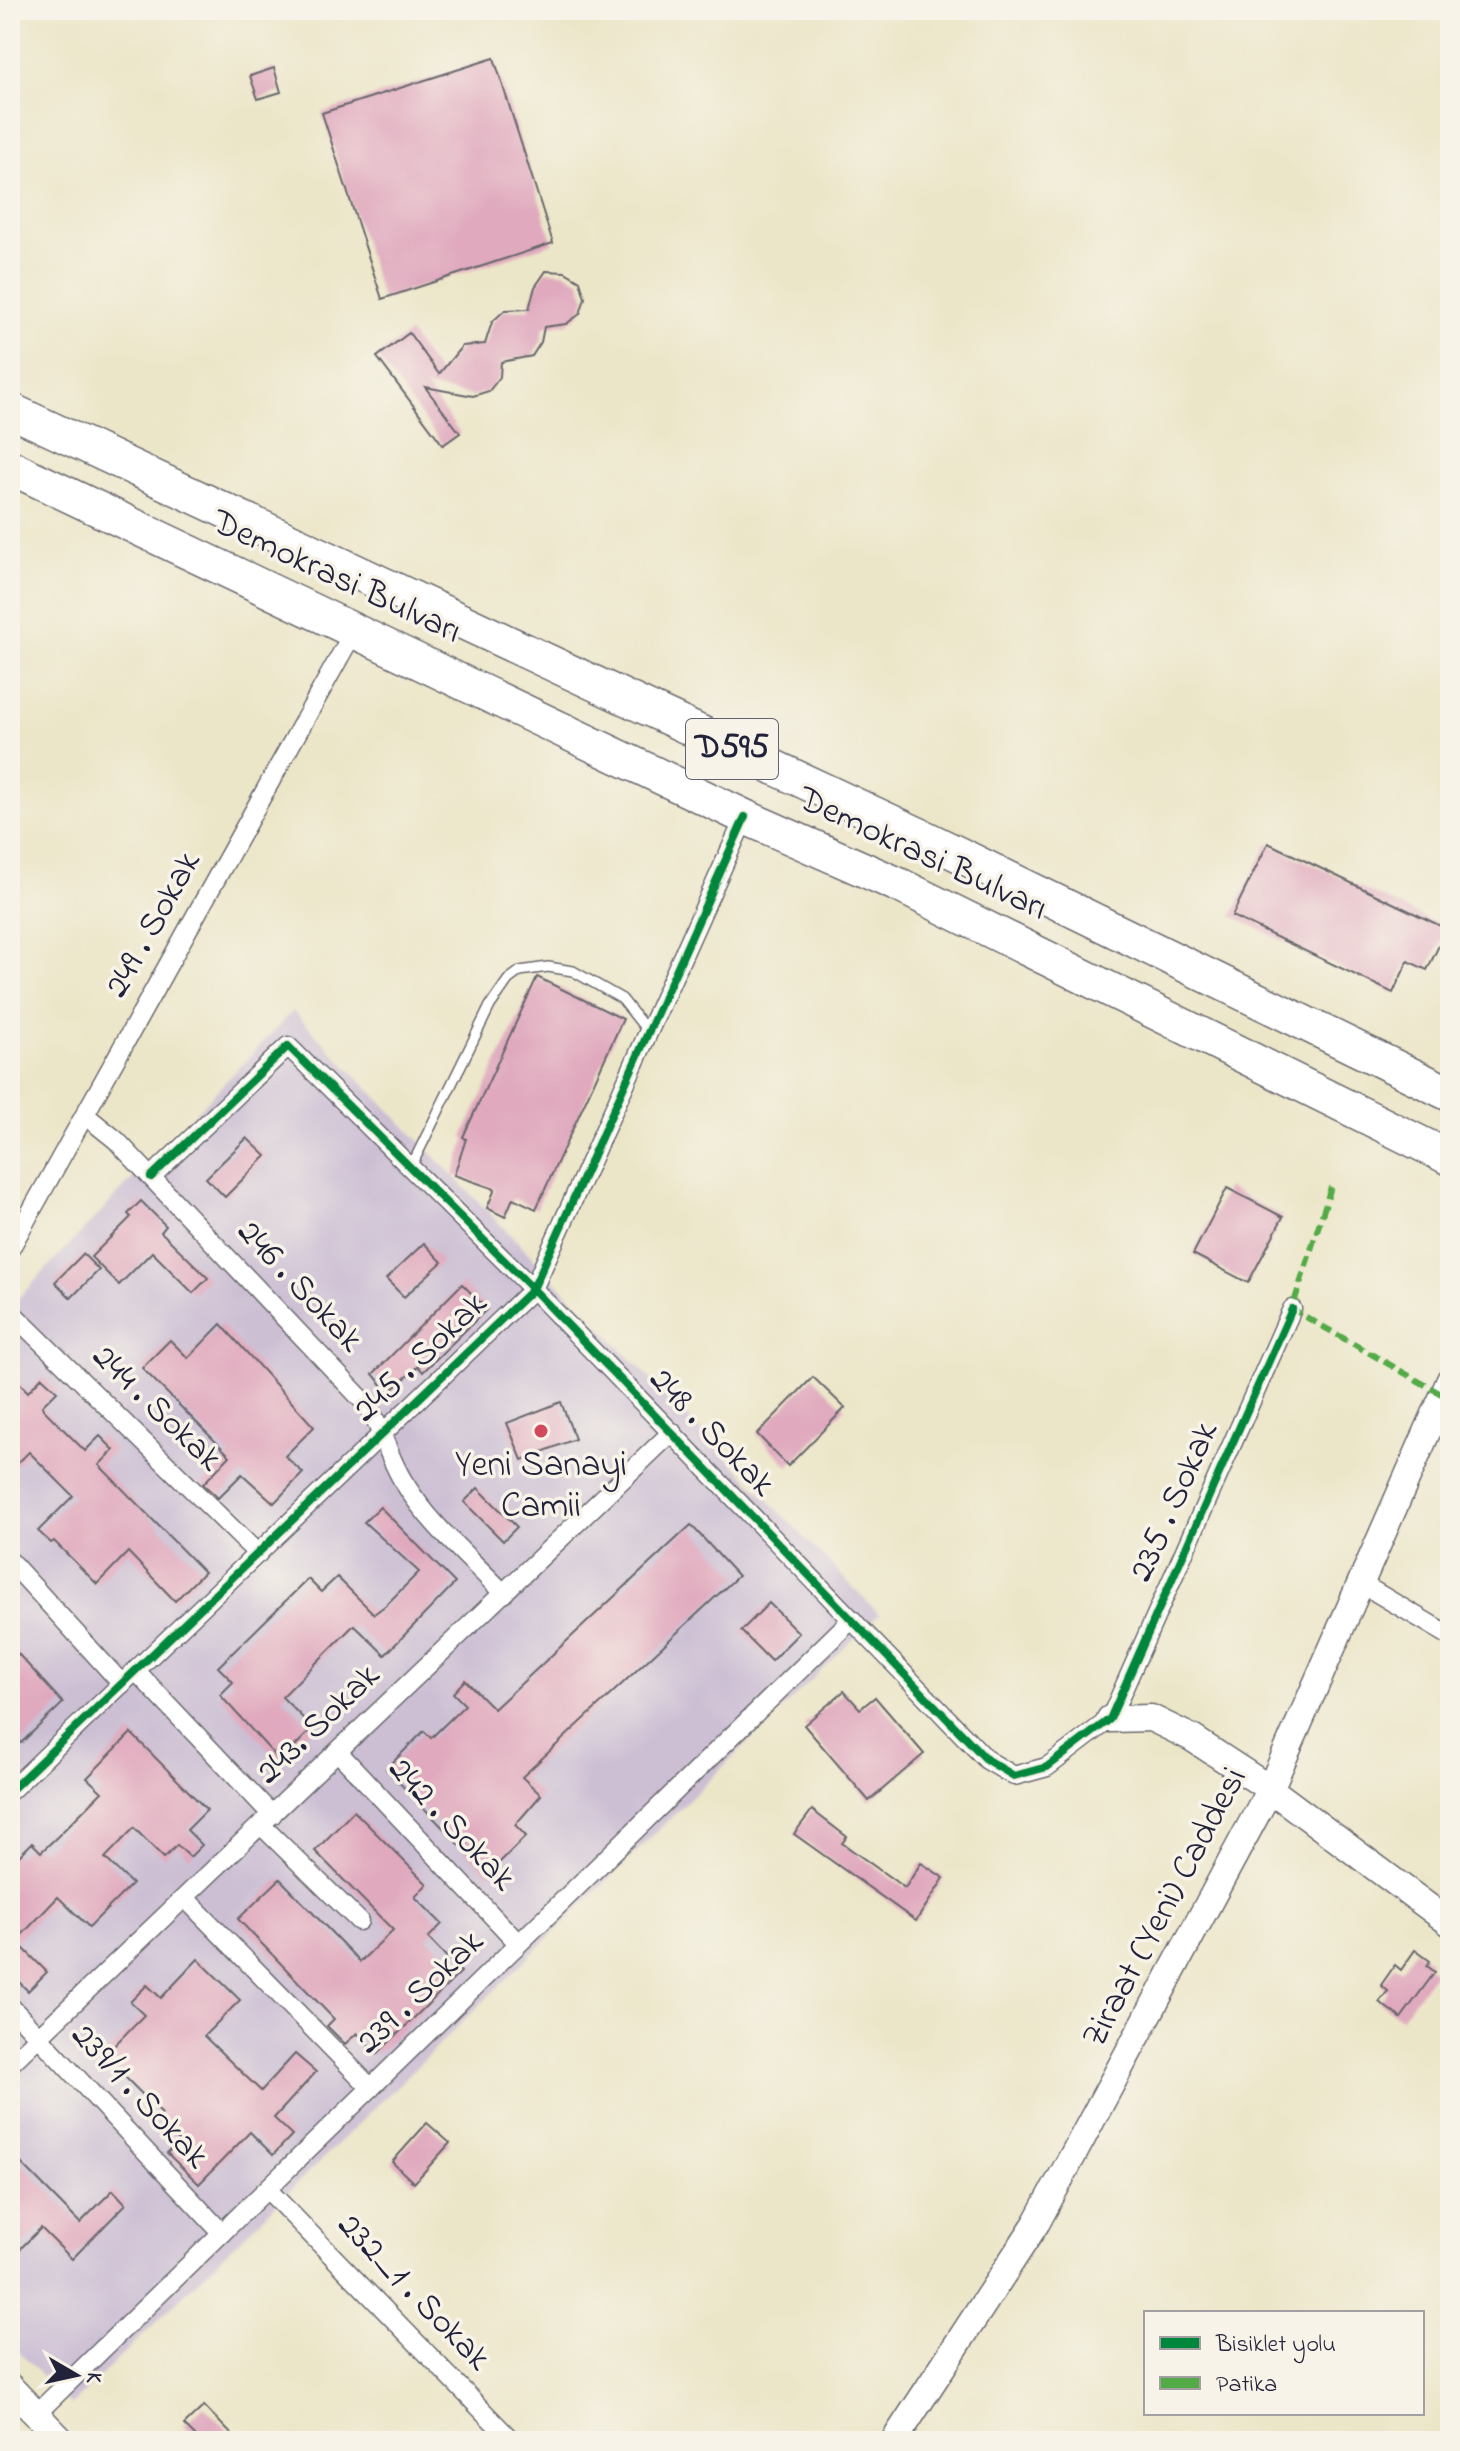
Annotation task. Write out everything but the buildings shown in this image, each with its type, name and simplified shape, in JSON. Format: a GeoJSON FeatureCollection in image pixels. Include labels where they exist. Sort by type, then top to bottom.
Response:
{"type":"FeatureCollection","features":[{"type":"Feature","properties":{"kind":"highway","name":"Demokrasi Bulvarı"},"geometry":{"type":"LineString","coordinates":[[10,410],[921,836],[1450,1094]]}},
{"type":"Feature","properties":{"kind":"highway","name":"Demokrasi Bulvarı"},"geometry":{"type":"LineString","coordinates":[[10,467],[745,817],[901,886],[1450,1158]]}},
{"type":"Feature","properties":{"kind":"street","name":"249 . Sokak"},"geometry":{"type":"LineString","coordinates":[[10,1249],[354,631]]}},
{"type":"Feature","properties":{"kind":"street","name":"245 . Sokak"},"geometry":{"type":"LineString","coordinates":[[10,1791],[533,1289],[745,817]]}},
{"type":"Feature","properties":{"kind":"street","name":"248 . Sokak"},"geometry":{"type":"LineString","coordinates":[[151,1177],[288,1046],[533,1289],[987,1760],[1014,1776],[1047,1767],[1110,1719]]}},
{"type":"Feature","properties":{"kind":"street","name":"246 . Sokak"},"geometry":{"type":"LineString","coordinates":[[85,1115],[151,1177],[368,1406],[383,1433],[395,1467],[416,1501],[504,1594]]}},
{"type":"Feature","properties":{"kind":"street","name":"235 . Sokak"},"geometry":{"type":"LineString","coordinates":[[1110,1719],[1292,1309]]}},
{"type":"Feature","properties":{"kind":"street","name":"244 . Sokak"},"geometry":{"type":"LineString","coordinates":[[10,1311],[258,1554]]}},
{"type":"Feature","properties":{"kind":"street","name":"Ziraat (Yeni) Caddesi"},"geometry":{"type":"LineString","coordinates":[[894,2441],[1037,2222],[1270,1789],[1450,1380]]}},
{"type":"Feature","properties":{"kind":"street","name":"243. Sokak"},"geometry":{"type":"LineString","coordinates":[[10,2064],[672,1432]]}},
{"type":"Feature","properties":{"kind":"street"},"geometry":{"type":"LineString","coordinates":[[10,1561],[122,1684]]}},
{"type":"Feature","properties":{"kind":"street"},"geometry":{"type":"LineString","coordinates":[[1362,1584],[1450,1636]]}},
{"type":"Feature","properties":{"kind":"street","name":"239 . Sokak"},"geometry":{"type":"LineString","coordinates":[[36,2414],[852,1619]]}},
{"type":"Feature","properties":{"kind":"street"},"geometry":{"type":"LineString","coordinates":[[136,1671],[359,1921]]}},
{"type":"Feature","properties":{"kind":"street"},"geometry":{"type":"LineString","coordinates":[[1110,1719],[1142,1717],[1167,1723],[1270,1789],[1450,1923]]}},
{"type":"Feature","properties":{"kind":"street","name":"242 . Sokak"},"geometry":{"type":"LineString","coordinates":[[338,1752],[518,1943]]}},
{"type":"Feature","properties":{"kind":"street"},"geometry":{"type":"LineString","coordinates":[[185,1898],[371,2088]]}},
{"type":"Feature","properties":{"kind":"street","name":"239/1 . Sokak"},"geometry":{"type":"LineString","coordinates":[[10,2006],[222,2233]]}},
{"type":"Feature","properties":{"kind":"street","name":"232_1 . Sokak"},"geometry":{"type":"LineString","coordinates":[[268,2190],[512,2441]]}},
{"type":"Feature","properties":{"kind":"street"},"geometry":{"type":"LineString","coordinates":[[10,2387],[62,2441]]}},
{"type":"Feature","properties":{"kind":"lane"},"geometry":{"type":"LineString","coordinates":[[411,1167],[490,1006],[508,980],[520,971],[559,967],[590,980],[622,999],[649,1033]]}},
{"type":"Feature","properties":{"kind":"shaded area"},"geometry":{"type":"Polygon","coordinates":[[[293,1011],[879,1614],[71,2405],[10,2343],[10,1307],[293,1011]]]}},
{"type":"Feature","properties":{"kind":"marked path"},"geometry":{"type":"LineString","coordinates":[[1331,1187],[1292,1309],[1443,1395]]}},
{"type":"Feature","properties":{"kind":"cycle path"},"geometry":{"type":"LineString","coordinates":[[10,1791],[533,1289],[745,817]]}},
{"type":"Feature","properties":{"kind":"cycle path"},"geometry":{"type":"LineString","coordinates":[[151,1177],[288,1046],[533,1289],[987,1760],[1014,1776],[1047,1767],[1110,1719],[1292,1309]]}},
{"type":"Feature","properties":{"kind":"place","name":"Yeni Sanayi Camii"},"geometry":{"type":"Point","coordinates":[541,1431]}}]}
